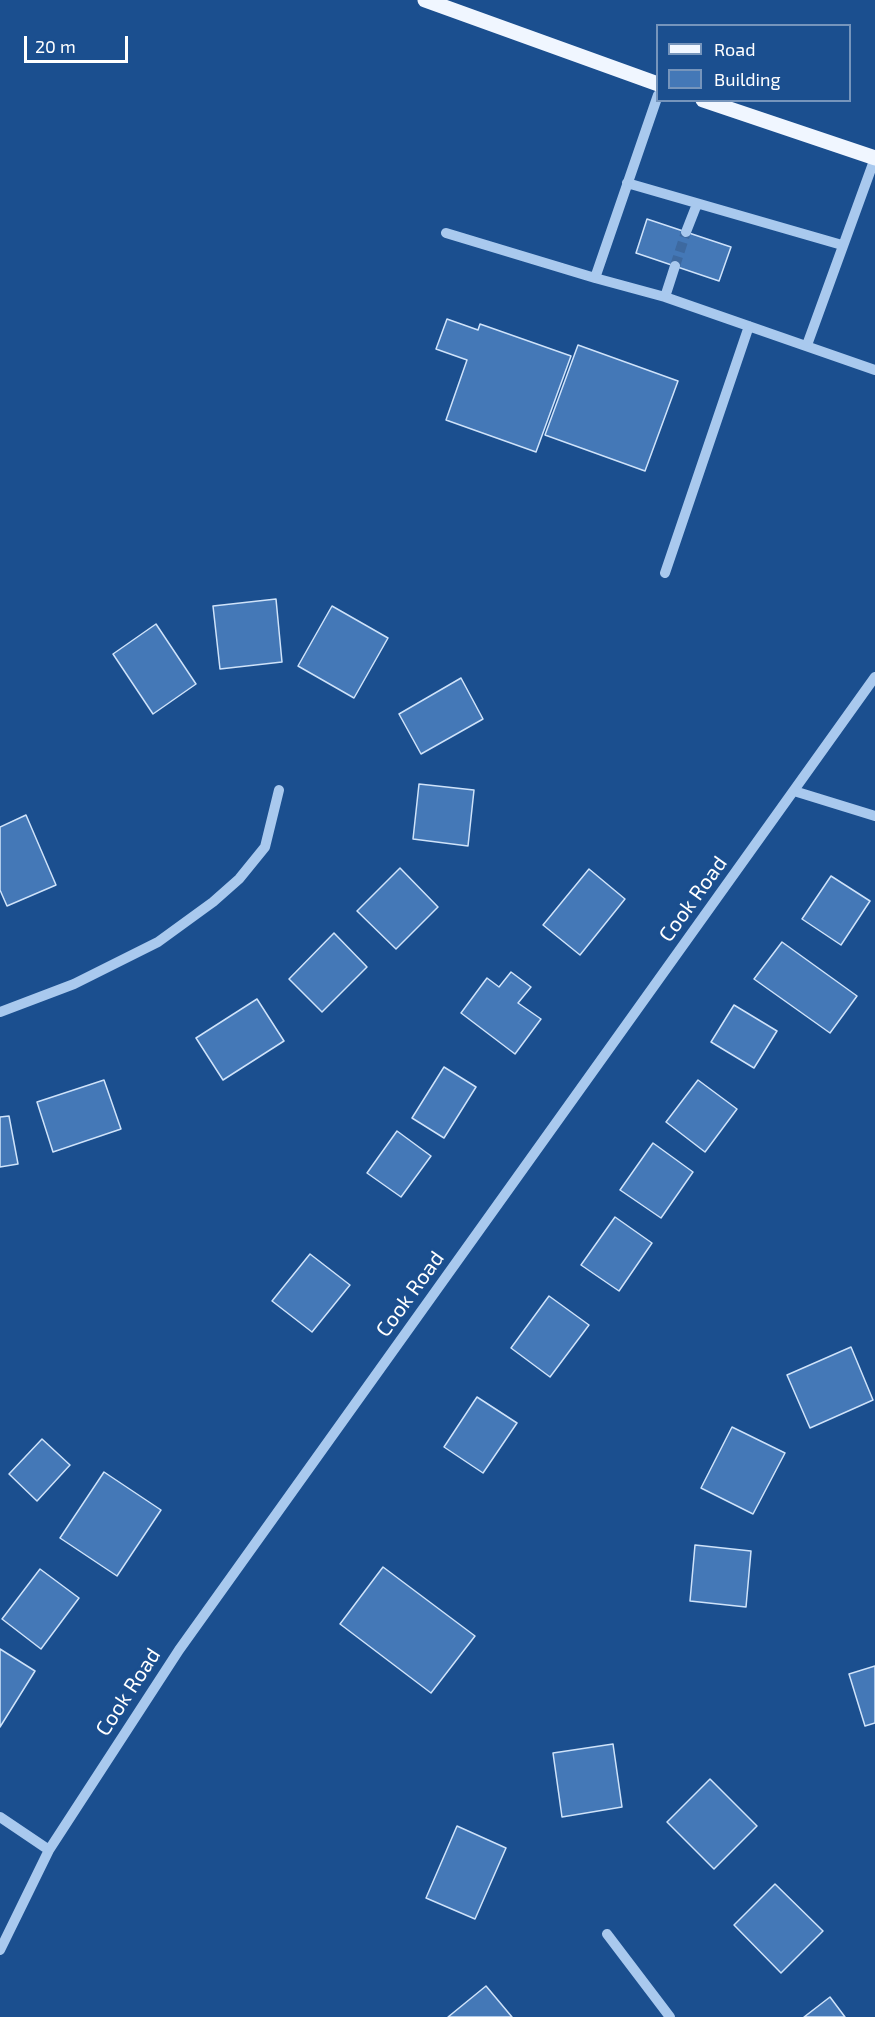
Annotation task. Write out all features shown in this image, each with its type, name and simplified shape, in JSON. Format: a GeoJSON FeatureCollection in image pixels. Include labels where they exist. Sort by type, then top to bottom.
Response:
{"type":"FeatureCollection","features":[{"type":"Feature","properties":{"kind":"main road"},"geometry":{"type":"LineString","coordinates":[[425,0],[656,84]]}},
{"type":"Feature","properties":{"kind":"main road"},"geometry":{"type":"LineString","coordinates":[[710,102],[875,158]]}},
{"type":"Feature","properties":{"kind":"street"},"geometry":{"type":"LineString","coordinates":[[595,279],[656,99]]}},
{"type":"Feature","properties":{"kind":"street"},"geometry":{"type":"LineString","coordinates":[[807,345],[875,158]]}},
{"type":"Feature","properties":{"kind":"street"},"geometry":{"type":"LineString","coordinates":[[627,183],[843,245]]}},
{"type":"Feature","properties":{"kind":"street"},"geometry":{"type":"LineString","coordinates":[[686,232],[697,204]]}},
{"type":"Feature","properties":{"kind":"street"},"geometry":{"type":"LineString","coordinates":[[446,233],[595,279],[665,297],[875,370]]}},
{"type":"Feature","properties":{"kind":"street"},"geometry":{"type":"LineString","coordinates":[[665,297],[675,266]]}},
{"type":"Feature","properties":{"kind":"street"},"geometry":{"type":"LineString","coordinates":[[665,573],[749,326]]}},
{"type":"Feature","properties":{"kind":"street","name":"Cook Road"},"geometry":{"type":"LineString","coordinates":[[0,1950],[49,1850],[179,1650],[875,677]]}},
{"type":"Feature","properties":{"kind":"street"},"geometry":{"type":"LineString","coordinates":[[0,1012],[74,984],[158,942],[213,902],[239,879],[265,847],[279,790]]}},
{"type":"Feature","properties":{"kind":"street"},"geometry":{"type":"LineString","coordinates":[[794,791],[875,816]]}},
{"type":"Feature","properties":{"kind":"street"},"geometry":{"type":"LineString","coordinates":[[0,1817],[49,1850]]}},
{"type":"Feature","properties":{"kind":"street"},"geometry":{"type":"LineString","coordinates":[[607,1934],[670,2017]]}},
{"type":"Feature","properties":{"kind":"building"},"geometry":{"type":"Polygon","coordinates":[[[647,219],[731,247],[719,281],[636,253],[647,219]]]}},
{"type":"Feature","properties":{"kind":"building"},"geometry":{"type":"Polygon","coordinates":[[[447,319],[478,330],[480,324],[571,356],[536,452],[446,420],[467,360],[436,349],[447,319]]]}},
{"type":"Feature","properties":{"kind":"building"},"geometry":{"type":"Polygon","coordinates":[[[578,345],[678,381],[645,471],[545,435],[578,345]]]}},
{"type":"Feature","properties":{"kind":"building"},"geometry":{"type":"Polygon","coordinates":[[[276,599],[282,662],[220,669],[213,606],[276,599]]]}},
{"type":"Feature","properties":{"kind":"building"},"geometry":{"type":"Polygon","coordinates":[[[332,606],[388,638],[354,698],[298,666],[332,606]]]}},
{"type":"Feature","properties":{"kind":"building"},"geometry":{"type":"Polygon","coordinates":[[[156,624],[196,684],[153,714],[113,654],[156,624]]]}},
{"type":"Feature","properties":{"kind":"building"},"geometry":{"type":"Polygon","coordinates":[[[461,678],[483,719],[421,754],[399,714],[461,678]]]}},
{"type":"Feature","properties":{"kind":"building"},"geometry":{"type":"Polygon","coordinates":[[[419,784],[474,790],[468,846],[413,839],[419,784]]]}},
{"type":"Feature","properties":{"kind":"building"},"geometry":{"type":"Polygon","coordinates":[[[26,815],[56,885],[7,906],[0,890],[0,827],[26,815]]]}},
{"type":"Feature","properties":{"kind":"building"},"geometry":{"type":"Polygon","coordinates":[[[400,868],[438,907],[396,949],[357,911],[400,868]]]}},
{"type":"Feature","properties":{"kind":"building"},"geometry":{"type":"Polygon","coordinates":[[[589,869],[625,899],[580,955],[543,925],[589,869]]]}},
{"type":"Feature","properties":{"kind":"building"},"geometry":{"type":"Polygon","coordinates":[[[831,876],[870,901],[841,945],[802,919],[831,876]]]}},
{"type":"Feature","properties":{"kind":"building"},"geometry":{"type":"Polygon","coordinates":[[[334,933],[367,967],[322,1012],[289,979],[334,933]]]}},
{"type":"Feature","properties":{"kind":"building"},"geometry":{"type":"Polygon","coordinates":[[[782,942],[857,996],[830,1033],[754,979],[782,942]]]}},
{"type":"Feature","properties":{"kind":"building"},"geometry":{"type":"Polygon","coordinates":[[[511,972],[531,987],[518,1003],[541,1019],[515,1054],[461,1013],[487,978],[499,987],[511,972]]]}},
{"type":"Feature","properties":{"kind":"building"},"geometry":{"type":"Polygon","coordinates":[[[257,999],[284,1041],[223,1080],[196,1038],[257,999]]]}},
{"type":"Feature","properties":{"kind":"building"},"geometry":{"type":"Polygon","coordinates":[[[734,1005],[777,1031],[754,1068],[711,1042],[734,1005]]]}},
{"type":"Feature","properties":{"kind":"building"},"geometry":{"type":"Polygon","coordinates":[[[444,1067],[476,1087],[444,1138],[412,1118],[444,1067]]]}},
{"type":"Feature","properties":{"kind":"building"},"geometry":{"type":"Polygon","coordinates":[[[104,1080],[121,1129],[53,1152],[37,1102],[104,1080]]]}},
{"type":"Feature","properties":{"kind":"building"},"geometry":{"type":"Polygon","coordinates":[[[698,1080],[737,1109],[705,1152],[666,1122],[698,1080]]]}},
{"type":"Feature","properties":{"kind":"building"},"geometry":{"type":"Polygon","coordinates":[[[9,1116],[18,1164],[0,1167],[0,1117],[9,1116]]]}},
{"type":"Feature","properties":{"kind":"building"},"geometry":{"type":"Polygon","coordinates":[[[397,1131],[431,1156],[401,1197],[367,1173],[397,1131]]]}},
{"type":"Feature","properties":{"kind":"building"},"geometry":{"type":"Polygon","coordinates":[[[653,1143],[693,1172],[661,1218],[620,1190],[653,1143]]]}},
{"type":"Feature","properties":{"kind":"building"},"geometry":{"type":"Polygon","coordinates":[[[615,1217],[652,1243],[619,1291],[581,1265],[615,1217]]]}},
{"type":"Feature","properties":{"kind":"building"},"geometry":{"type":"Polygon","coordinates":[[[310,1254],[350,1285],[312,1332],[272,1301],[310,1254]]]}},
{"type":"Feature","properties":{"kind":"building"},"geometry":{"type":"Polygon","coordinates":[[[549,1296],[589,1325],[550,1377],[511,1348],[549,1296]]]}},
{"type":"Feature","properties":{"kind":"building"},"geometry":{"type":"Polygon","coordinates":[[[851,1347],[873,1400],[810,1428],[787,1375],[851,1347]]]}},
{"type":"Feature","properties":{"kind":"building"},"geometry":{"type":"Polygon","coordinates":[[[477,1397],[517,1423],[483,1473],[444,1447],[477,1397]]]}},
{"type":"Feature","properties":{"kind":"building"},"geometry":{"type":"Polygon","coordinates":[[[732,1427],[785,1453],[753,1514],[701,1488],[732,1427]]]}},
{"type":"Feature","properties":{"kind":"building"},"geometry":{"type":"Polygon","coordinates":[[[42,1439],[70,1465],[37,1501],[9,1474],[42,1439]]]}},
{"type":"Feature","properties":{"kind":"building"},"geometry":{"type":"Polygon","coordinates":[[[104,1472],[161,1510],[117,1576],[60,1538],[104,1472]]]}},
{"type":"Feature","properties":{"kind":"building"},"geometry":{"type":"Polygon","coordinates":[[[695,1545],[751,1551],[746,1607],[690,1601],[695,1545]]]}},
{"type":"Feature","properties":{"kind":"building"},"geometry":{"type":"Polygon","coordinates":[[[383,1567],[475,1636],[431,1693],[340,1624],[383,1567]]]}},
{"type":"Feature","properties":{"kind":"building"},"geometry":{"type":"Polygon","coordinates":[[[40,1569],[79,1598],[41,1649],[2,1619],[40,1569]]]}},
{"type":"Feature","properties":{"kind":"building"},"geometry":{"type":"Polygon","coordinates":[[[0,1649],[35,1671],[0,1727],[0,1649]]]}},
{"type":"Feature","properties":{"kind":"building"},"geometry":{"type":"Polygon","coordinates":[[[875,1666],[875,1723],[865,1726],[849,1674],[875,1666]]]}},
{"type":"Feature","properties":{"kind":"building"},"geometry":{"type":"Polygon","coordinates":[[[613,1744],[622,1807],[562,1817],[553,1753],[613,1744]]]}},
{"type":"Feature","properties":{"kind":"building"},"geometry":{"type":"Polygon","coordinates":[[[710,1779],[757,1826],[714,1869],[667,1822],[710,1779]]]}},
{"type":"Feature","properties":{"kind":"building"},"geometry":{"type":"Polygon","coordinates":[[[457,1826],[506,1848],[475,1919],[426,1898],[457,1826]]]}},
{"type":"Feature","properties":{"kind":"building"},"geometry":{"type":"Polygon","coordinates":[[[775,1884],[823,1931],[781,1973],[734,1925],[775,1884]]]}},
{"type":"Feature","properties":{"kind":"building"},"geometry":{"type":"Polygon","coordinates":[[[486,1986],[512,2017],[448,2017],[486,1986]]]}},
{"type":"Feature","properties":{"kind":"building"},"geometry":{"type":"Polygon","coordinates":[[[830,1997],[845,2017],[804,2017],[830,1997]]]}},
{"type":"Feature","properties":{"kind":"tunnel"},"geometry":{"type":"LineString","coordinates":[[675,266],[686,232]]}}]}
